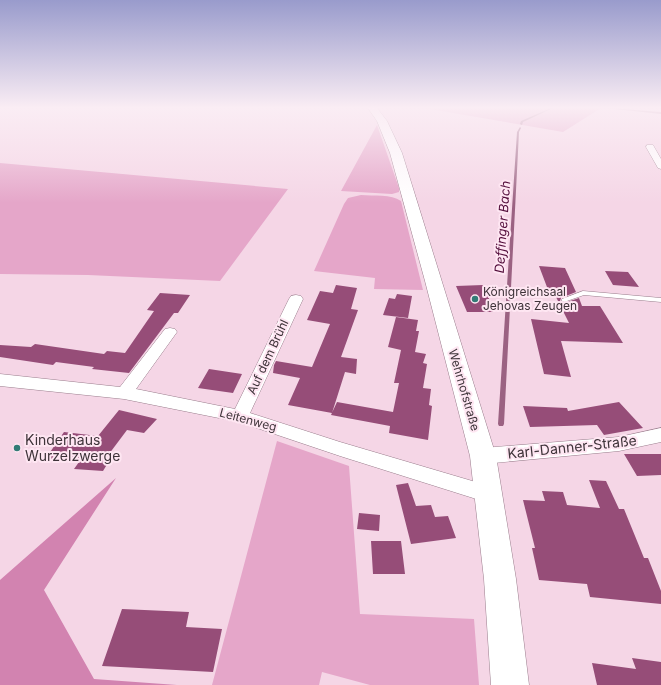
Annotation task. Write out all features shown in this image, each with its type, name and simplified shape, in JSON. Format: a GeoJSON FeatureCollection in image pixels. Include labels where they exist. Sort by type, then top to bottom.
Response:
{"type":"FeatureCollection","features":[{"type":"Feature","properties":{"kind":"street","name":"Wehrhofstraße"},"geometry":{"type":"LineString","coordinates":[[390,140],[396,153],[434,281],[483,456],[500,579],[510,685]]}},
{"type":"Feature","properties":{"kind":"street"},"geometry":{"type":"LineString","coordinates":[[650,147],[661,166]]}},
{"type":"Feature","properties":{"kind":"street","name":"Auf dem Brühl"},"geometry":{"type":"LineString","coordinates":[[240,416],[296,299]]}},
{"type":"Feature","properties":{"kind":"street"},"geometry":{"type":"LineString","coordinates":[[124,393],[170,332]]}},
{"type":"Feature","properties":{"kind":"street","name":"Leitenweg"},"geometry":{"type":"LineString","coordinates":[[0,380],[124,393],[240,416],[340,449],[489,494]]}},
{"type":"Feature","properties":{"kind":"street","name":"Karl-Danner-Straße"},"geometry":{"type":"LineString","coordinates":[[483,456],[619,444],[661,435]]}},
{"type":"Feature","properties":{"kind":"lane"},"geometry":{"type":"LineString","coordinates":[[564,300],[582,292],[661,300]]}},
{"type":"Feature","properties":{"kind":"shaded area"},"geometry":{"type":"Polygon","coordinates":[[[369,140],[382,140],[399,188],[399,192],[392,194],[341,191],[369,140]]]}},
{"type":"Feature","properties":{"kind":"shaded area"},"geometry":{"type":"Polygon","coordinates":[[[0,163],[288,189],[220,281],[88,275],[0,274],[0,163]]]}},
{"type":"Feature","properties":{"kind":"shaded area"},"geometry":{"type":"Polygon","coordinates":[[[361,195],[387,196],[401,201],[423,290],[374,289],[375,278],[314,271],[344,204],[348,198],[361,195]]]}},
{"type":"Feature","properties":{"kind":"shaded area"},"geometry":{"type":"Polygon","coordinates":[[[277,441],[349,466],[360,614],[474,619],[479,685],[370,685],[322,672],[319,685],[212,685],[277,441]]]}},
{"type":"Feature","properties":{"kind":"shaded area"},"geometry":{"type":"Polygon","coordinates":[[[116,478],[44,590],[94,679],[177,685],[0,685],[0,580],[116,478]]]}},
{"type":"Feature","properties":{"kind":"building"},"geometry":{"type":"Polygon","coordinates":[[[539,266],[565,268],[576,292],[561,298],[560,301],[564,303],[579,298],[582,306],[600,306],[623,343],[561,341],[571,377],[544,374],[531,319],[569,323],[555,295],[550,295],[539,266]]]}},
{"type":"Feature","properties":{"kind":"building"},"geometry":{"type":"Polygon","coordinates":[[[605,271],[628,272],[639,287],[613,285],[605,271]]]}},
{"type":"Feature","properties":{"kind":"building"},"geometry":{"type":"Polygon","coordinates":[[[336,285],[357,288],[351,309],[358,310],[341,357],[357,359],[356,374],[345,372],[332,413],[288,405],[300,378],[273,373],[274,365],[276,361],[312,367],[330,324],[307,320],[320,291],[333,293],[336,285]]]}},
{"type":"Feature","properties":{"kind":"building","name":"Königreichsaal Jehovas Zeugen"},"geometry":{"type":"Polygon","coordinates":[[[483,285],[495,312],[467,312],[456,286],[483,285]]]}},
{"type":"Feature","properties":{"kind":"building"},"geometry":{"type":"Polygon","coordinates":[[[160,293],[190,295],[178,313],[174,313],[129,373],[92,369],[94,367],[56,362],[53,365],[0,357],[0,345],[31,347],[35,344],[104,354],[107,351],[125,353],[154,311],[147,310],[160,293]]]}},
{"type":"Feature","properties":{"kind":"building"},"geometry":{"type":"Polygon","coordinates":[[[397,294],[412,296],[408,318],[383,315],[389,298],[395,299],[397,294]]]}},
{"type":"Feature","properties":{"kind":"building"},"geometry":{"type":"Polygon","coordinates":[[[396,317],[418,320],[416,331],[419,331],[415,352],[426,354],[423,363],[427,364],[423,388],[431,389],[429,405],[432,406],[428,440],[389,433],[390,426],[331,415],[337,402],[393,412],[399,383],[394,383],[401,350],[388,347],[396,317]]]}},
{"type":"Feature","properties":{"kind":"building"},"geometry":{"type":"Polygon","coordinates":[[[209,369],[242,374],[233,393],[198,388],[209,369]]]}},
{"type":"Feature","properties":{"kind":"building"},"geometry":{"type":"Polygon","coordinates":[[[619,402],[643,428],[604,435],[597,425],[530,427],[523,406],[567,408],[568,411],[619,402]]]}},
{"type":"Feature","properties":{"kind":"building"},"geometry":{"type":"Polygon","coordinates":[[[119,410],[157,419],[144,433],[127,430],[106,458],[111,458],[103,471],[74,469],[79,462],[46,458],[64,432],[98,436],[119,410]]]}},
{"type":"Feature","properties":{"kind":"building"},"geometry":{"type":"Polygon","coordinates":[[[624,454],[661,454],[661,475],[637,476],[624,454]]]}},
{"type":"Feature","properties":{"kind":"building"},"geometry":{"type":"Polygon","coordinates":[[[589,480],[606,481],[619,509],[624,509],[644,558],[648,558],[661,591],[661,604],[590,597],[587,584],[539,580],[532,548],[535,548],[523,500],[545,501],[542,491],[563,492],[567,505],[600,508],[589,480]]]}},
{"type":"Feature","properties":{"kind":"building"},"geometry":{"type":"Polygon","coordinates":[[[408,483],[416,506],[431,505],[435,517],[448,516],[456,538],[411,544],[396,485],[408,483]]]}},
{"type":"Feature","properties":{"kind":"building"},"geometry":{"type":"Polygon","coordinates":[[[359,513],[380,515],[379,531],[357,529],[359,513]]]}},
{"type":"Feature","properties":{"kind":"building"},"geometry":{"type":"Polygon","coordinates":[[[371,541],[401,541],[405,574],[373,574],[371,541]]]}},
{"type":"Feature","properties":{"kind":"building"},"geometry":{"type":"Polygon","coordinates":[[[122,609],[189,612],[186,627],[222,629],[213,672],[102,666],[122,609]]]}},
{"type":"Feature","properties":{"kind":"building"},"geometry":{"type":"Polygon","coordinates":[[[632,658],[661,662],[661,685],[597,685],[592,663],[636,669],[632,658]]]}},
{"type":"Feature","properties":{"kind":"waterway","name":"Deffinger Bach"},"geometry":{"type":"LineString","coordinates":[[501,424],[518,140]]}},
{"type":"Feature","properties":{"kind":"place","name":"Königreichsaal Jehovas Zeugen"},"geometry":{"type":"Point","coordinates":[475,299]}},
{"type":"Feature","properties":{"kind":"place","name":"Kinderhaus Wurzelzwerge"},"geometry":{"type":"Point","coordinates":[17,448]}}]}
